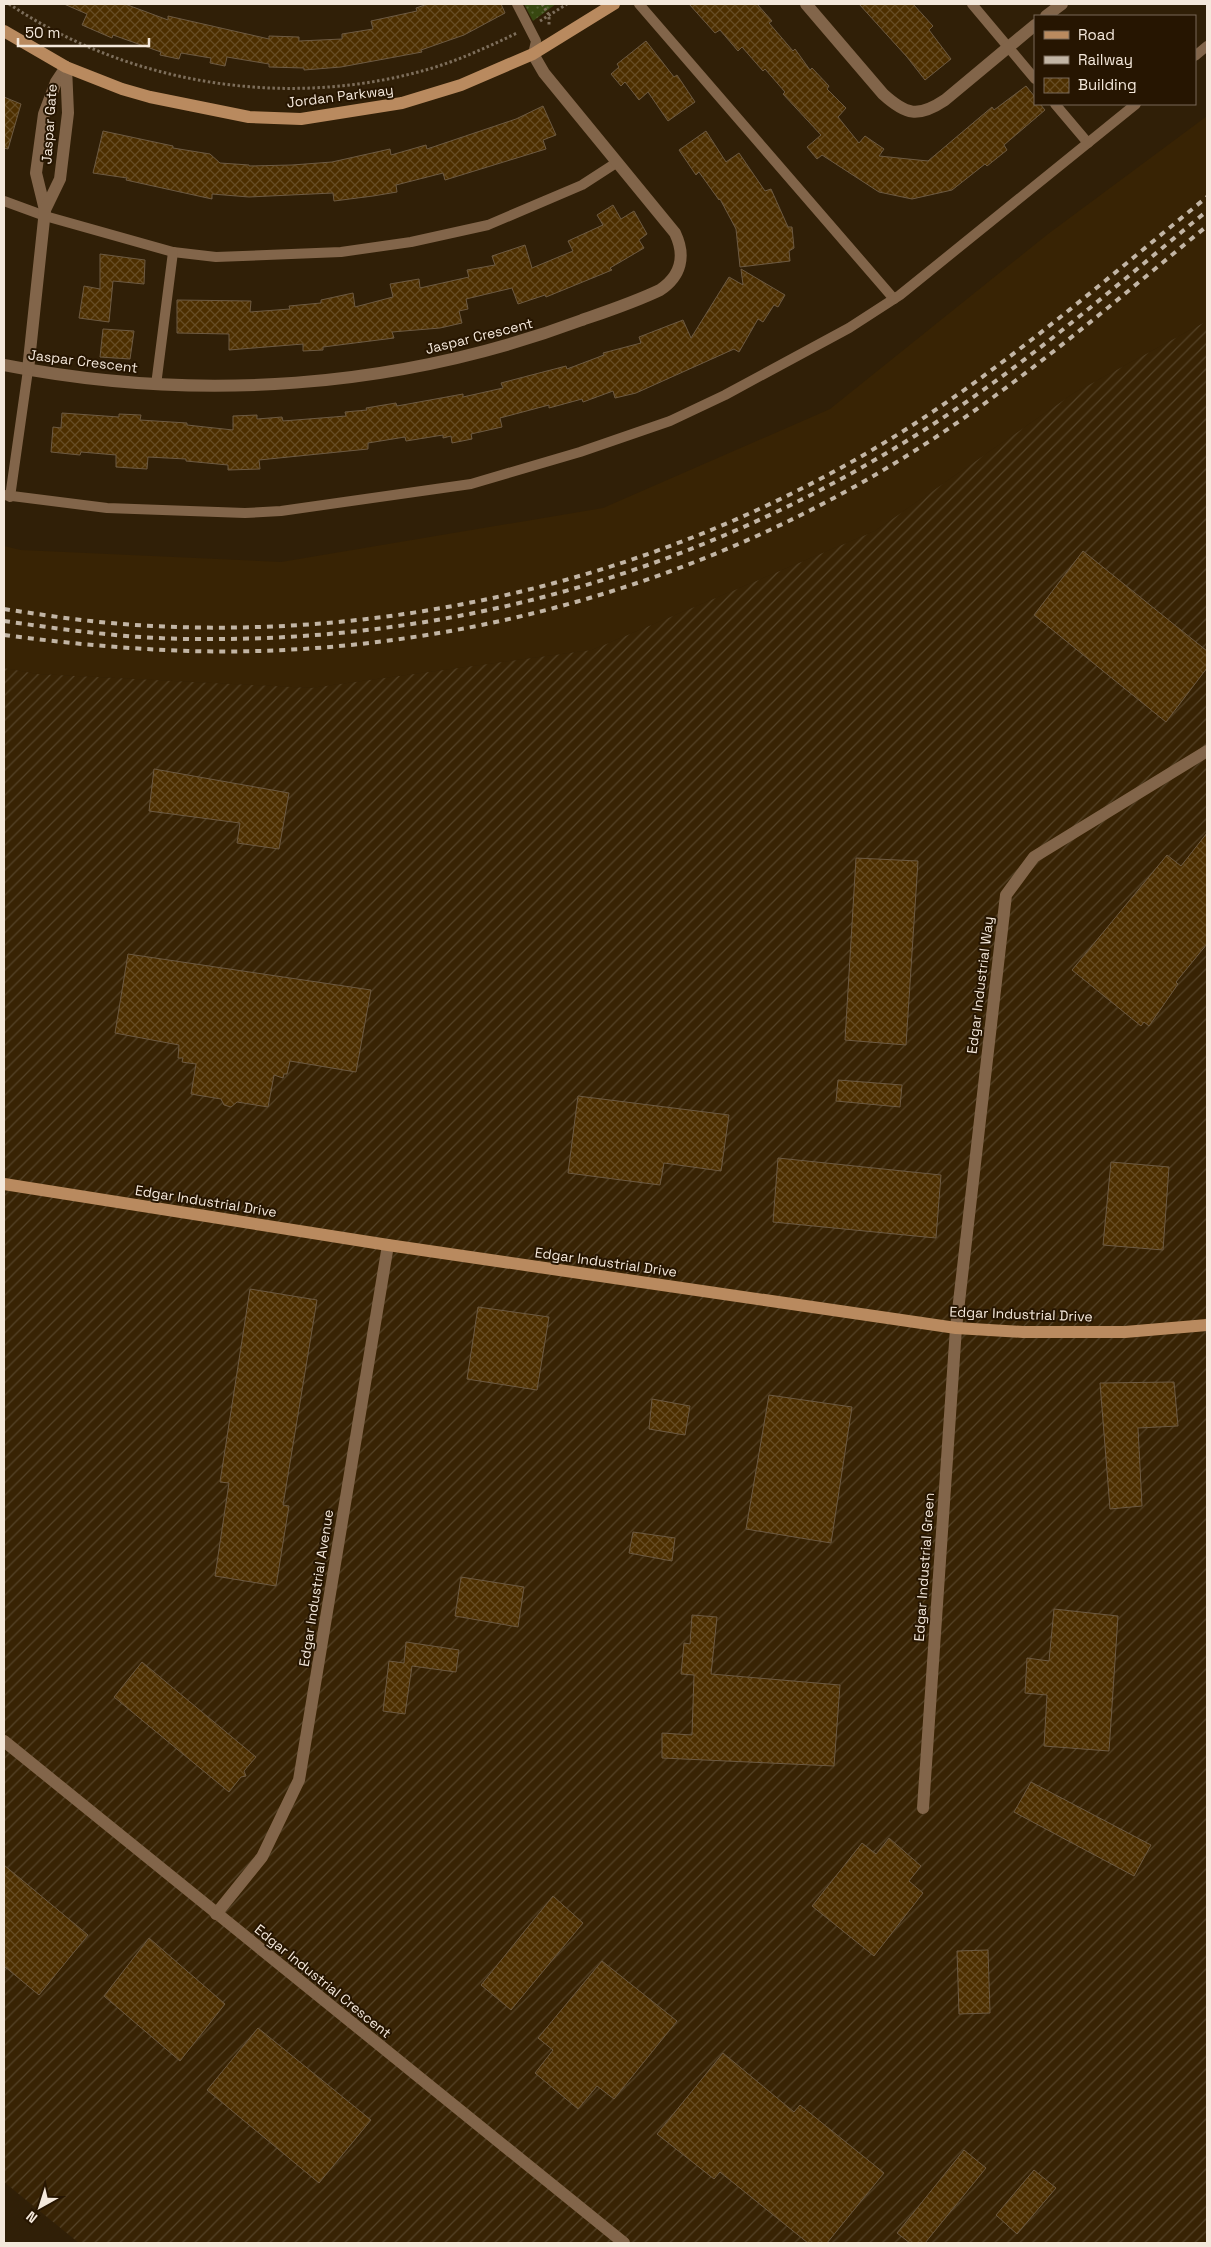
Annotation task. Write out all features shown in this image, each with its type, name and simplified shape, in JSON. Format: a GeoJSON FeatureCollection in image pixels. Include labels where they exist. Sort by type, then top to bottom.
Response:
{"type":"FeatureCollection","features":[{"type":"Feature","properties":{"kind":"street","name":"Jordan Parkway"},"geometry":{"type":"LineString","coordinates":[[4,31],[66,66],[122,89],[181,104],[249,117],[301,119],[402,103],[461,85],[533,54],[614,4]]}},
{"type":"Feature","properties":{"kind":"street"},"geometry":{"type":"LineString","coordinates":[[806,4],[894,105],[909,112],[919,113],[931,109],[945,100],[1034,26]]}},
{"type":"Feature","properties":{"kind":"street"},"geometry":{"type":"LineString","coordinates":[[1047,15],[1062,4]]}},
{"type":"Feature","properties":{"kind":"street","name":"Jaspar Crescent"},"geometry":{"type":"LineString","coordinates":[[4,366],[87,379],[156,385],[252,385],[365,376],[436,364],[530,340],[660,290],[673,280],[680,268],[682,251],[675,233],[544,73],[533,54]]}},
{"type":"Feature","properties":{"kind":"street","name":"Jaspar Gate"},"geometry":{"type":"LineString","coordinates":[[45,213],[36,173],[44,114],[56,82],[66,66]]}},
{"type":"Feature","properties":{"kind":"street","name":"Jaspar Gate"},"geometry":{"type":"LineString","coordinates":[[28,370],[45,213],[60,179],[68,113],[66,66]]}},
{"type":"Feature","properties":{"kind":"street","name":"Edgar Industrial Way"},"geometry":{"type":"LineString","coordinates":[[956,1328],[1006,895],[1034,857],[1207,751]]}},
{"type":"Feature","properties":{"kind":"street","name":"Edgar Industrial Drive"},"geometry":{"type":"LineString","coordinates":[[4,1184],[388,1245],[956,1328],[1023,1332],[1115,1332],[1207,1325]]}},
{"type":"Feature","properties":{"kind":"street","name":"Edgar Industrial Avenue"},"geometry":{"type":"LineString","coordinates":[[216,1914],[262,1857],[299,1780],[388,1245]]}},
{"type":"Feature","properties":{"kind":"street","name":"Edgar Industrial Green"},"geometry":{"type":"LineString","coordinates":[[923,1808],[956,1328]]}},
{"type":"Feature","properties":{"kind":"street","name":"Edgar Industrial Crescent"},"geometry":{"type":"LineString","coordinates":[[4,1741],[624,2243]]}},
{"type":"Feature","properties":{"kind":"lane"},"geometry":{"type":"LineString","coordinates":[[517,4],[536,41],[533,54]]}},
{"type":"Feature","properties":{"kind":"lane"},"geometry":{"type":"LineString","coordinates":[[639,4],[894,299]]}},
{"type":"Feature","properties":{"kind":"lane"},"geometry":{"type":"LineString","coordinates":[[972,4],[1034,78]]}},
{"type":"Feature","properties":{"kind":"lane"},"geometry":{"type":"LineString","coordinates":[[1196,55],[1207,46]]}},
{"type":"Feature","properties":{"kind":"lane"},"geometry":{"type":"LineString","coordinates":[[1056,105],[1088,143]]}},
{"type":"Feature","properties":{"kind":"lane"},"geometry":{"type":"LineString","coordinates":[[28,370],[7,496],[107,508],[245,513],[280,511],[471,484],[580,452],[670,421],[725,395],[849,328],[894,299],[1135,105]]}},
{"type":"Feature","properties":{"kind":"lane"},"geometry":{"type":"LineString","coordinates":[[4,201],[173,252],[216,256],[341,252],[458,233],[488,225],[582,185],[616,163]]}},
{"type":"Feature","properties":{"kind":"lane"},"geometry":{"type":"LineString","coordinates":[[156,385],[173,252]]}},
{"type":"Feature","properties":{"kind":"path"},"geometry":{"type":"LineString","coordinates":[[9,4],[69,38],[111,56],[162,72],[197,80],[249,87],[322,87],[396,77],[423,70],[473,54],[529,27],[567,4]]}},
{"type":"Feature","properties":{"kind":"path"},"geometry":{"type":"LineString","coordinates":[[542,4],[549,15],[549,27]]}},
{"type":"Feature","properties":{"kind":"shaded area"},"geometry":{"type":"Polygon","coordinates":[[[1207,116],[1207,321],[1074,393],[875,531],[592,650],[311,688],[37,674],[4,668],[4,546],[21,550],[281,562],[603,508],[830,409],[1048,234],[1207,116]]]}},
{"type":"Feature","properties":{"kind":"shaded area"},"geometry":{"type":"Polygon","coordinates":[[[1207,321],[1207,2243],[79,2243],[4,2182],[4,668],[37,674],[311,688],[592,650],[875,531],[1074,393],[1207,321]]]}},
{"type":"Feature","properties":{"kind":"green space"},"geometry":{"type":"Polygon","coordinates":[[[524,4],[556,4],[533,21],[524,4]]]}},
{"type":"Feature","properties":{"kind":"building"},"geometry":{"type":"Polygon","coordinates":[[[64,4],[125,4],[168,20],[168,16],[269,39],[269,36],[299,37],[299,41],[342,39],[342,34],[373,29],[371,21],[417,11],[416,8],[428,4],[501,4],[505,13],[464,35],[421,50],[422,52],[341,67],[304,70],[304,68],[269,67],[269,64],[227,57],[225,66],[210,63],[211,58],[181,53],[179,59],[160,55],[161,52],[113,35],[112,38],[82,25],[87,14],[64,4]]]}},
{"type":"Feature","properties":{"kind":"building"},"geometry":{"type":"Polygon","coordinates":[[[689,4],[757,4],[772,21],[769,23],[793,51],[795,49],[810,70],[812,68],[829,86],[827,89],[846,108],[838,117],[859,143],[865,136],[884,149],[879,156],[928,161],[992,107],[994,110],[1026,86],[1034,96],[1034,105],[1041,105],[1045,110],[1004,145],[1007,150],[987,166],[985,164],[952,190],[912,199],[879,192],[822,155],[817,159],[807,147],[821,135],[783,94],[785,92],[765,69],[763,71],[742,47],[738,51],[720,30],[715,33],[689,4]]]}},
{"type":"Feature","properties":{"kind":"building"},"geometry":{"type":"Polygon","coordinates":[[[859,4],[913,4],[933,26],[929,30],[951,59],[925,80],[859,4]]]}},
{"type":"Feature","properties":{"kind":"building"},"geometry":{"type":"Polygon","coordinates":[[[646,41],[674,77],[677,75],[695,102],[668,121],[648,92],[639,100],[625,82],[621,86],[611,74],[619,67],[617,64],[646,41]]]}},
{"type":"Feature","properties":{"kind":"building"},"geometry":{"type":"Polygon","coordinates":[[[4,97],[21,104],[8,149],[4,148],[4,97]]]}},
{"type":"Feature","properties":{"kind":"building"},"geometry":{"type":"Polygon","coordinates":[[[543,106],[556,135],[543,140],[546,149],[445,180],[443,173],[396,185],[397,192],[373,196],[334,201],[333,193],[249,197],[212,194],[212,199],[126,180],[127,178],[93,173],[103,131],[173,146],[173,148],[210,154],[220,163],[249,166],[292,165],[332,162],[390,149],[391,155],[426,145],[427,149],[516,119],[543,106]]]}},
{"type":"Feature","properties":{"kind":"building"},"geometry":{"type":"Polygon","coordinates":[[[706,131],[726,162],[739,153],[765,191],[771,189],[788,227],[792,227],[794,248],[789,251],[790,261],[740,267],[736,229],[720,199],[699,172],[696,175],[679,150],[706,131]]]}},
{"type":"Feature","properties":{"kind":"building"},"geometry":{"type":"Polygon","coordinates":[[[613,205],[621,219],[634,211],[647,234],[639,240],[644,248],[610,268],[612,270],[546,297],[545,295],[518,304],[512,288],[466,299],[468,309],[459,311],[462,323],[440,328],[392,332],[394,338],[323,347],[323,350],[303,351],[303,344],[229,350],[229,334],[177,333],[177,300],[251,301],[250,312],[290,309],[289,306],[321,303],[321,300],[353,293],[355,307],[393,297],[390,284],[419,279],[420,288],[469,277],[467,270],[495,265],[492,256],[525,245],[532,268],[573,251],[568,241],[603,225],[597,215],[613,205]]]}},
{"type":"Feature","properties":{"kind":"building"},"geometry":{"type":"Polygon","coordinates":[[[100,254],[145,260],[144,284],[113,281],[109,322],[79,318],[84,286],[100,289],[100,254]]]}},
{"type":"Feature","properties":{"kind":"building"},"geometry":{"type":"Polygon","coordinates":[[[741,269],[785,295],[778,307],[774,305],[763,322],[758,319],[739,352],[734,349],[636,393],[615,398],[613,391],[583,402],[582,399],[549,408],[549,405],[500,418],[502,427],[471,434],[472,439],[452,443],[451,436],[443,438],[443,435],[406,441],[405,437],[368,443],[368,449],[259,460],[260,469],[228,470],[228,465],[186,461],[186,459],[148,457],[147,469],[116,467],[116,455],[81,452],[80,455],[51,452],[53,427],[61,428],[62,413],[119,417],[119,414],[141,415],[140,420],[187,423],[187,425],[233,430],[233,416],[257,415],[257,419],[282,417],[283,421],[346,416],[345,412],[367,410],[366,408],[396,403],[397,406],[463,394],[463,397],[503,388],[501,383],[566,366],[567,369],[604,355],[603,353],[641,343],[639,337],[683,320],[691,338],[729,277],[743,285],[741,269]]]}},
{"type":"Feature","properties":{"kind":"building"},"geometry":{"type":"Polygon","coordinates":[[[103,329],[134,331],[130,359],[100,357],[103,329]]]}},
{"type":"Feature","properties":{"kind":"building"},"geometry":{"type":"Polygon","coordinates":[[[1083,551],[1207,651],[1207,668],[1166,722],[1034,615],[1083,551]]]}},
{"type":"Feature","properties":{"kind":"building"},"geometry":{"type":"Polygon","coordinates":[[[154,769],[289,793],[279,849],[237,843],[240,823],[149,811],[154,769]]]}},
{"type":"Feature","properties":{"kind":"building"},"geometry":{"type":"Polygon","coordinates":[[[1207,833],[1207,944],[1176,982],[1178,984],[1149,1026],[1144,1022],[1141,1026],[1072,970],[1167,855],[1181,866],[1207,833]]]}},
{"type":"Feature","properties":{"kind":"building"},"geometry":{"type":"Polygon","coordinates":[[[856,858],[918,861],[906,1045],[845,1040],[856,858]]]}},
{"type":"Feature","properties":{"kind":"building"},"geometry":{"type":"Polygon","coordinates":[[[128,954],[371,990],[356,1072],[290,1061],[287,1074],[284,1074],[283,1078],[274,1075],[268,1107],[237,1102],[231,1107],[224,1105],[221,1099],[191,1094],[196,1064],[182,1062],[183,1058],[178,1058],[179,1045],[115,1033],[128,954]]]}},
{"type":"Feature","properties":{"kind":"building"},"geometry":{"type":"Polygon","coordinates":[[[838,1080],[902,1085],[900,1107],[836,1101],[838,1080]]]}},
{"type":"Feature","properties":{"kind":"building"},"geometry":{"type":"Polygon","coordinates":[[[578,1096],[729,1115],[721,1171],[664,1163],[660,1185],[568,1173],[578,1096]]]}},
{"type":"Feature","properties":{"kind":"building"},"geometry":{"type":"Polygon","coordinates":[[[778,1158],[941,1175],[936,1238],[773,1222],[778,1158]]]}},
{"type":"Feature","properties":{"kind":"building"},"geometry":{"type":"Polygon","coordinates":[[[1111,1162],[1169,1167],[1163,1250],[1103,1245],[1111,1162]]]}},
{"type":"Feature","properties":{"kind":"building"},"geometry":{"type":"Polygon","coordinates":[[[250,1289],[317,1300],[283,1505],[289,1506],[276,1586],[215,1576],[229,1483],[220,1482],[250,1289]]]}},
{"type":"Feature","properties":{"kind":"building"},"geometry":{"type":"Polygon","coordinates":[[[478,1307],[549,1317],[537,1390],[467,1379],[478,1307]]]}},
{"type":"Feature","properties":{"kind":"building"},"geometry":{"type":"Polygon","coordinates":[[[1174,1382],[1178,1426],[1138,1428],[1142,1506],[1110,1509],[1100,1383],[1174,1382]]]}},
{"type":"Feature","properties":{"kind":"building"},"geometry":{"type":"Polygon","coordinates":[[[769,1395],[852,1407],[831,1543],[746,1529],[769,1395]]]}},
{"type":"Feature","properties":{"kind":"building"},"geometry":{"type":"Polygon","coordinates":[[[652,1399],[690,1406],[685,1435],[649,1429],[652,1399]]]}},
{"type":"Feature","properties":{"kind":"building"},"geometry":{"type":"Polygon","coordinates":[[[633,1532],[675,1538],[672,1561],[629,1553],[633,1532]]]}},
{"type":"Feature","properties":{"kind":"building"},"geometry":{"type":"Polygon","coordinates":[[[461,1577],[524,1587],[518,1627],[455,1616],[461,1577]]]}},
{"type":"Feature","properties":{"kind":"building"},"geometry":{"type":"Polygon","coordinates":[[[1054,1609],[1118,1616],[1109,1751],[1044,1746],[1047,1695],[1025,1693],[1027,1658],[1049,1661],[1054,1609]]]}},
{"type":"Feature","properties":{"kind":"building"},"geometry":{"type":"Polygon","coordinates":[[[692,1615],[717,1617],[711,1674],[840,1685],[834,1766],[662,1758],[662,1733],[692,1735],[694,1675],[681,1674],[684,1643],[690,1644],[692,1615]]]}},
{"type":"Feature","properties":{"kind":"building"},"geometry":{"type":"Polygon","coordinates":[[[406,1642],[459,1650],[456,1672],[412,1666],[405,1714],[383,1711],[389,1661],[404,1663],[406,1642]]]}},
{"type":"Feature","properties":{"kind":"building"},"geometry":{"type":"Polygon","coordinates":[[[142,1662],[256,1757],[244,1771],[246,1776],[241,1777],[229,1792],[114,1697],[142,1662]]]}},
{"type":"Feature","properties":{"kind":"building"},"geometry":{"type":"Polygon","coordinates":[[[1031,1782],[1151,1845],[1134,1876],[1014,1812],[1031,1782]]]}},
{"type":"Feature","properties":{"kind":"building"},"geometry":{"type":"Polygon","coordinates":[[[889,1838],[921,1866],[909,1881],[923,1893],[874,1956],[812,1906],[862,1843],[876,1854],[889,1838]]]}},
{"type":"Feature","properties":{"kind":"building"},"geometry":{"type":"Polygon","coordinates":[[[4,1865],[88,1935],[39,1995],[4,1966],[4,1865]]]}},
{"type":"Feature","properties":{"kind":"building"},"geometry":{"type":"Polygon","coordinates":[[[553,1896],[583,1923],[511,2010],[481,1985],[553,1896]]]}},
{"type":"Feature","properties":{"kind":"building"},"geometry":{"type":"Polygon","coordinates":[[[149,1938],[225,2004],[180,2061],[104,1996],[149,1938]]]}},
{"type":"Feature","properties":{"kind":"building"},"geometry":{"type":"Polygon","coordinates":[[[988,1950],[990,2013],[959,2014],[957,1951],[988,1950]]]}},
{"type":"Feature","properties":{"kind":"building"},"geometry":{"type":"Polygon","coordinates":[[[602,1961],[677,2021],[614,2099],[597,2086],[578,2109],[535,2073],[553,2050],[538,2038],[602,1961]]]}},
{"type":"Feature","properties":{"kind":"building"},"geometry":{"type":"Polygon","coordinates":[[[258,2028],[371,2120],[319,2183],[207,2090],[258,2028]]]}},
{"type":"Feature","properties":{"kind":"building"},"geometry":{"type":"Polygon","coordinates":[[[723,2053],[794,2112],[800,2105],[884,2173],[827,2243],[808,2243],[720,2172],[714,2179],[657,2134],[723,2053]]]}},
{"type":"Feature","properties":{"kind":"building"},"geometry":{"type":"Polygon","coordinates":[[[964,2150],[986,2168],[925,2243],[910,2243],[897,2233],[964,2150]]]}},
{"type":"Feature","properties":{"kind":"building"},"geometry":{"type":"Polygon","coordinates":[[[1034,2170],[1056,2188],[1017,2234],[996,2215],[1034,2170]]]}},
{"type":"Feature","properties":{"kind":"railway"},"geometry":{"type":"LineString","coordinates":[[4,609],[78,620],[122,624],[225,628],[328,623],[430,610],[531,589],[630,560],[726,524],[819,479],[908,428],[1024,346],[1207,197]]}},
{"type":"Feature","properties":{"kind":"railway"},"geometry":{"type":"LineString","coordinates":[[4,621],[123,636],[195,639],[291,637],[385,628],[478,612],[569,590],[658,561],[745,526],[830,485],[913,437],[990,385],[1064,329],[1207,211]]}},
{"type":"Feature","properties":{"kind":"railway"},"geometry":{"type":"LineString","coordinates":[[4,635],[142,649],[189,651],[285,650],[380,642],[475,626],[569,604],[661,575],[750,539],[836,497],[919,448],[994,397],[1207,226]]}}]}
